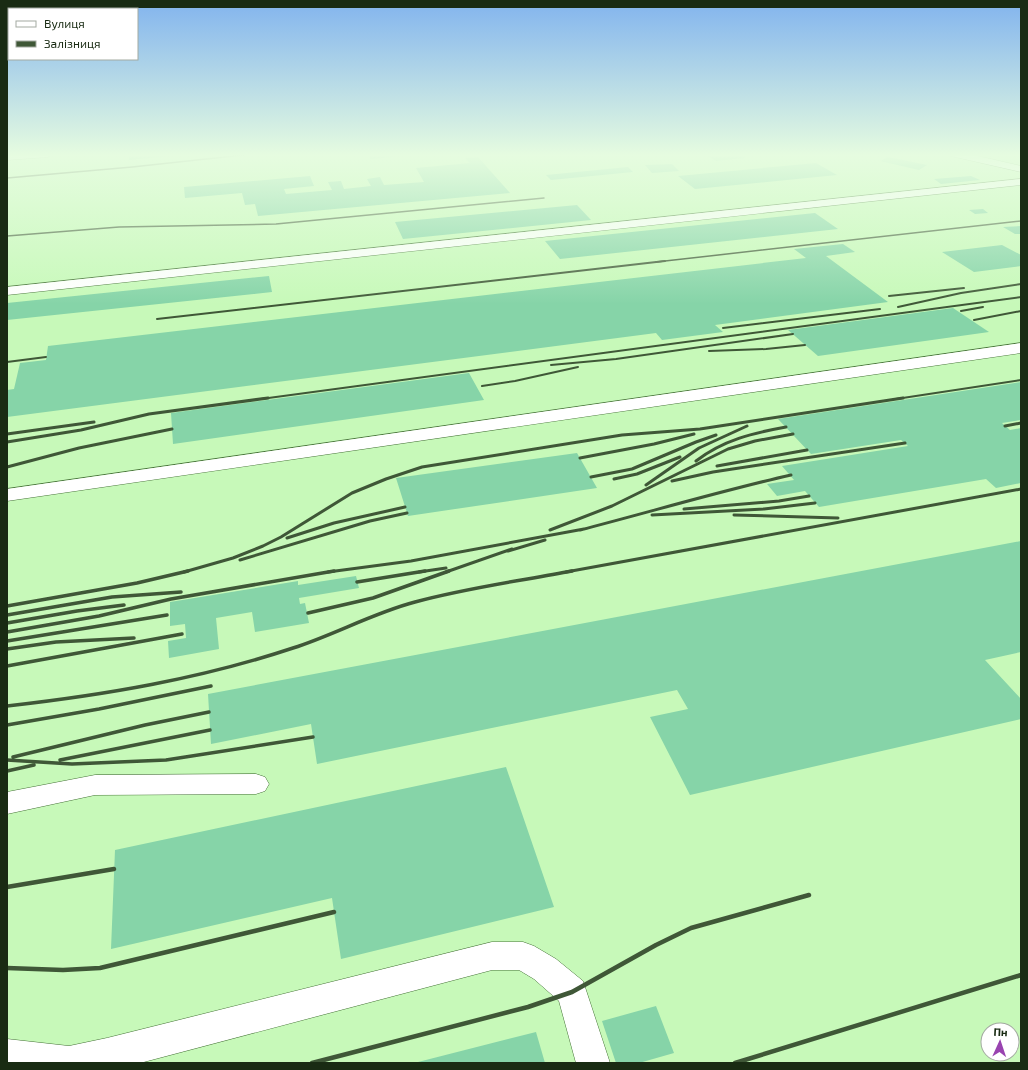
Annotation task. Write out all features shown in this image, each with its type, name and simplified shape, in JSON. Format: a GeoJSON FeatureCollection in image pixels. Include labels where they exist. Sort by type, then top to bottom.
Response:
{"type":"FeatureCollection","features":[{"type":"Feature","properties":{"kind":"lane"},"geometry":{"type":"LineString","coordinates":[[7,292],[819,204]]}},
{"type":"Feature","properties":{"kind":"lane"},"geometry":{"type":"LineString","coordinates":[[7,495],[1021,348]]}},
{"type":"Feature","properties":{"kind":"lane"},"geometry":{"type":"LineString","coordinates":[[7,803],[95,785],[256,784]]}},
{"type":"Feature","properties":{"kind":"lane"},"geometry":{"type":"LineString","coordinates":[[7,1056],[69,1062],[107,1055],[492,956],[523,956],[545,969],[572,992],[593,1063]]}},
{"type":"Feature","properties":{"kind":"building"},"geometry":{"type":"Polygon","coordinates":[[[245,204],[390,204],[258,216],[255,204],[245,204]]]}},
{"type":"Feature","properties":{"kind":"building"},"geometry":{"type":"Polygon","coordinates":[[[577,205],[591,220],[403,239],[395,222],[577,205]]]}},
{"type":"Feature","properties":{"kind":"building"},"geometry":{"type":"Polygon","coordinates":[[[983,209],[988,213],[975,214],[969,210],[983,209]]]}},
{"type":"Feature","properties":{"kind":"building"},"geometry":{"type":"Polygon","coordinates":[[[815,213],[838,229],[560,259],[545,241],[815,213]]]}},
{"type":"Feature","properties":{"kind":"building"},"geometry":{"type":"Polygon","coordinates":[[[1021,226],[1021,234],[1015,234],[1003,227],[1021,226]]]}},
{"type":"Feature","properties":{"kind":"building"},"geometry":{"type":"Polygon","coordinates":[[[843,244],[855,252],[826,256],[888,302],[715,325],[723,332],[662,340],[656,333],[7,417],[7,390],[14,389],[20,363],[46,360],[48,346],[806,258],[794,249],[843,244]]]}},
{"type":"Feature","properties":{"kind":"building"},"geometry":{"type":"Polygon","coordinates":[[[1002,245],[1021,255],[1021,266],[974,272],[942,252],[1002,245]]]}},
{"type":"Feature","properties":{"kind":"building"},"geometry":{"type":"Polygon","coordinates":[[[269,276],[272,292],[7,320],[7,303],[269,276]]]}},
{"type":"Feature","properties":{"kind":"building"},"geometry":{"type":"Polygon","coordinates":[[[953,308],[989,332],[818,356],[788,330],[953,308]]]}},
{"type":"Feature","properties":{"kind":"building"},"geometry":{"type":"Polygon","coordinates":[[[469,373],[484,400],[173,444],[171,413],[469,373]]]}},
{"type":"Feature","properties":{"kind":"building"},"geometry":{"type":"Polygon","coordinates":[[[1021,382],[1021,420],[1002,423],[1010,430],[1021,428],[1021,483],[996,488],[986,479],[819,507],[805,491],[777,496],[767,484],[794,480],[782,466],[908,446],[901,440],[811,454],[778,419],[1021,382]]]}},
{"type":"Feature","properties":{"kind":"building"},"geometry":{"type":"Polygon","coordinates":[[[577,453],[597,488],[408,516],[396,478],[577,453]]]}},
{"type":"Feature","properties":{"kind":"building"},"geometry":{"type":"Polygon","coordinates":[[[1021,541],[1021,652],[985,660],[1021,699],[1021,719],[690,795],[650,717],[688,709],[677,690],[317,764],[311,724],[211,744],[208,694],[1021,541]]]}},
{"type":"Feature","properties":{"kind":"building"},"geometry":{"type":"Polygon","coordinates":[[[356,576],[359,588],[299,598],[300,604],[305,603],[309,623],[255,632],[252,612],[216,618],[219,649],[169,658],[168,641],[186,638],[185,624],[170,626],[170,602],[298,581],[298,585],[356,576]]]}},
{"type":"Feature","properties":{"kind":"building"},"geometry":{"type":"Polygon","coordinates":[[[506,767],[554,907],[341,959],[332,898],[111,949],[115,850],[506,767]]]}},
{"type":"Feature","properties":{"kind":"building"},"geometry":{"type":"Polygon","coordinates":[[[656,1006],[674,1053],[639,1063],[616,1063],[602,1021],[656,1006]]]}},
{"type":"Feature","properties":{"kind":"building"},"geometry":{"type":"Polygon","coordinates":[[[536,1032],[545,1063],[418,1063],[418,1062],[536,1032]]]}},
{"type":"Feature","properties":{"kind":"railway"},"geometry":{"type":"LineString","coordinates":[[7,236],[119,227],[276,224],[483,204]]}},
{"type":"Feature","properties":{"kind":"railway"},"geometry":{"type":"LineString","coordinates":[[656,262],[1021,221]]}},
{"type":"Feature","properties":{"kind":"railway"},"geometry":{"type":"LineString","coordinates":[[157,319],[665,261]]}},
{"type":"Feature","properties":{"kind":"railway"},"geometry":{"type":"LineString","coordinates":[[898,307],[961,293],[1021,284]]}},
{"type":"Feature","properties":{"kind":"railway"},"geometry":{"type":"LineString","coordinates":[[889,296],[964,288]]}},
{"type":"Feature","properties":{"kind":"railway"},"geometry":{"type":"LineString","coordinates":[[261,399],[1021,297]]}},
{"type":"Feature","properties":{"kind":"railway"},"geometry":{"type":"LineString","coordinates":[[961,311],[983,307]]}},
{"type":"Feature","properties":{"kind":"railway"},"geometry":{"type":"LineString","coordinates":[[723,328],[880,309]]}},
{"type":"Feature","properties":{"kind":"railway"},"geometry":{"type":"LineString","coordinates":[[974,320],[1021,311]]}},
{"type":"Feature","properties":{"kind":"railway"},"geometry":{"type":"LineString","coordinates":[[551,365],[616,359],[793,334]]}},
{"type":"Feature","properties":{"kind":"railway"},"geometry":{"type":"LineString","coordinates":[[709,351],[766,349],[805,345]]}},
{"type":"Feature","properties":{"kind":"railway"},"geometry":{"type":"LineString","coordinates":[[7,362],[46,357]]}},
{"type":"Feature","properties":{"kind":"railway"},"geometry":{"type":"LineString","coordinates":[[482,386],[515,381],[578,367]]}},
{"type":"Feature","properties":{"kind":"railway"},"geometry":{"type":"LineString","coordinates":[[896,399],[1021,380]]}},
{"type":"Feature","properties":{"kind":"railway"},"geometry":{"type":"LineString","coordinates":[[7,442],[81,430],[149,414],[268,398]]}},
{"type":"Feature","properties":{"kind":"railway"},"geometry":{"type":"LineString","coordinates":[[185,572],[233,558],[263,546],[281,537],[352,493],[386,479],[422,467],[622,435],[700,429],[903,398]]}},
{"type":"Feature","properties":{"kind":"railway"},"geometry":{"type":"LineString","coordinates":[[7,434],[94,422]]}},
{"type":"Feature","properties":{"kind":"railway"},"geometry":{"type":"LineString","coordinates":[[1005,426],[1021,423]]}},
{"type":"Feature","properties":{"kind":"railway"},"geometry":{"type":"LineString","coordinates":[[646,485],[699,448],[747,426]]}},
{"type":"Feature","properties":{"kind":"railway"},"geometry":{"type":"LineString","coordinates":[[696,461],[717,448],[739,438],[786,427]]}},
{"type":"Feature","properties":{"kind":"railway"},"geometry":{"type":"LineString","coordinates":[[7,467],[79,448],[172,429]]}},
{"type":"Feature","properties":{"kind":"railway"},"geometry":{"type":"LineString","coordinates":[[580,458],[654,444],[694,434]]}},
{"type":"Feature","properties":{"kind":"railway"},"geometry":{"type":"LineString","coordinates":[[550,530],[612,506],[728,449],[755,441],[793,434]]}},
{"type":"Feature","properties":{"kind":"railway"},"geometry":{"type":"LineString","coordinates":[[591,477],[632,469],[716,435]]}},
{"type":"Feature","properties":{"kind":"railway"},"geometry":{"type":"LineString","coordinates":[[672,481],[713,472],[905,443]]}},
{"type":"Feature","properties":{"kind":"railway"},"geometry":{"type":"LineString","coordinates":[[717,466],[807,450]]}},
{"type":"Feature","properties":{"kind":"railway"},"geometry":{"type":"LineString","coordinates":[[614,479],[637,474],[680,457]]}},
{"type":"Feature","properties":{"kind":"railway"},"geometry":{"type":"LineString","coordinates":[[583,529],[791,475]]}},
{"type":"Feature","properties":{"kind":"railway"},"geometry":{"type":"LineString","coordinates":[[566,572],[1021,489]]}},
{"type":"Feature","properties":{"kind":"railway"},"geometry":{"type":"LineString","coordinates":[[684,509],[779,501],[809,496]]}},
{"type":"Feature","properties":{"kind":"railway"},"geometry":{"type":"LineString","coordinates":[[652,515],[764,509],[815,503]]}},
{"type":"Feature","properties":{"kind":"railway"},"geometry":{"type":"LineString","coordinates":[[287,538],[334,523],[405,507]]}},
{"type":"Feature","properties":{"kind":"railway"},"geometry":{"type":"LineString","coordinates":[[240,560],[370,521],[407,513]]}},
{"type":"Feature","properties":{"kind":"railway"},"geometry":{"type":"LineString","coordinates":[[734,515],[838,518]]}},
{"type":"Feature","properties":{"kind":"railway"},"geometry":{"type":"LineString","coordinates":[[329,572],[411,561],[583,529]]}},
{"type":"Feature","properties":{"kind":"railway"},"geometry":{"type":"LineString","coordinates":[[508,551],[545,540]]}},
{"type":"Feature","properties":{"kind":"railway"},"geometry":{"type":"LineString","coordinates":[[446,572],[512,549]]}},
{"type":"Feature","properties":{"kind":"railway"},"geometry":{"type":"LineString","coordinates":[[419,572],[446,568]]}},
{"type":"Feature","properties":{"kind":"railway"},"geometry":{"type":"LineString","coordinates":[[329,572],[334,571]]}},
{"type":"Feature","properties":{"kind":"railway"},"geometry":{"type":"LineString","coordinates":[[357,582],[425,571]]}},
{"type":"Feature","properties":{"kind":"railway"},"geometry":{"type":"LineString","coordinates":[[308,613],[373,598],[449,571]]}},
{"type":"Feature","properties":{"kind":"railway"},"geometry":{"type":"LineString","coordinates":[[7,706],[116,691],[223,669],[308,643],[384,612],[415,602],[473,589],[572,571]]}},
{"type":"Feature","properties":{"kind":"railway"},"geometry":{"type":"LineString","coordinates":[[7,606],[137,583],[185,572]]}},
{"type":"Feature","properties":{"kind":"railway"},"geometry":{"type":"LineString","coordinates":[[7,632],[99,616],[171,599],[329,572]]}},
{"type":"Feature","properties":{"kind":"railway"},"geometry":{"type":"LineString","coordinates":[[7,615],[112,597],[181,592]]}},
{"type":"Feature","properties":{"kind":"railway"},"geometry":{"type":"LineString","coordinates":[[7,623],[77,611],[124,605]]}},
{"type":"Feature","properties":{"kind":"railway"},"geometry":{"type":"LineString","coordinates":[[7,641],[167,615]]}},
{"type":"Feature","properties":{"kind":"railway"},"geometry":{"type":"LineString","coordinates":[[7,666],[182,634]]}},
{"type":"Feature","properties":{"kind":"railway"},"geometry":{"type":"LineString","coordinates":[[7,649],[56,642],[134,638]]}},
{"type":"Feature","properties":{"kind":"railway"},"geometry":{"type":"LineString","coordinates":[[7,725],[99,709],[211,686]]}},
{"type":"Feature","properties":{"kind":"railway"},"geometry":{"type":"LineString","coordinates":[[13,757],[145,725],[209,712]]}},
{"type":"Feature","properties":{"kind":"railway"},"geometry":{"type":"LineString","coordinates":[[60,760],[210,730]]}},
{"type":"Feature","properties":{"kind":"railway"},"geometry":{"type":"LineString","coordinates":[[7,760],[72,764],[166,760],[313,737]]}},
{"type":"Feature","properties":{"kind":"railway"},"geometry":{"type":"LineString","coordinates":[[7,771],[34,765]]}},
{"type":"Feature","properties":{"kind":"railway"},"geometry":{"type":"LineString","coordinates":[[7,887],[114,869]]}},
{"type":"Feature","properties":{"kind":"railway"},"geometry":{"type":"LineString","coordinates":[[312,1063],[528,1007],[572,992],[656,945],[691,928],[809,895]]}},
{"type":"Feature","properties":{"kind":"railway"},"geometry":{"type":"LineString","coordinates":[[7,968],[63,970],[100,968],[334,912]]}},
{"type":"Feature","properties":{"kind":"railway"},"geometry":{"type":"LineString","coordinates":[[735,1063],[1021,975]]}}]}
